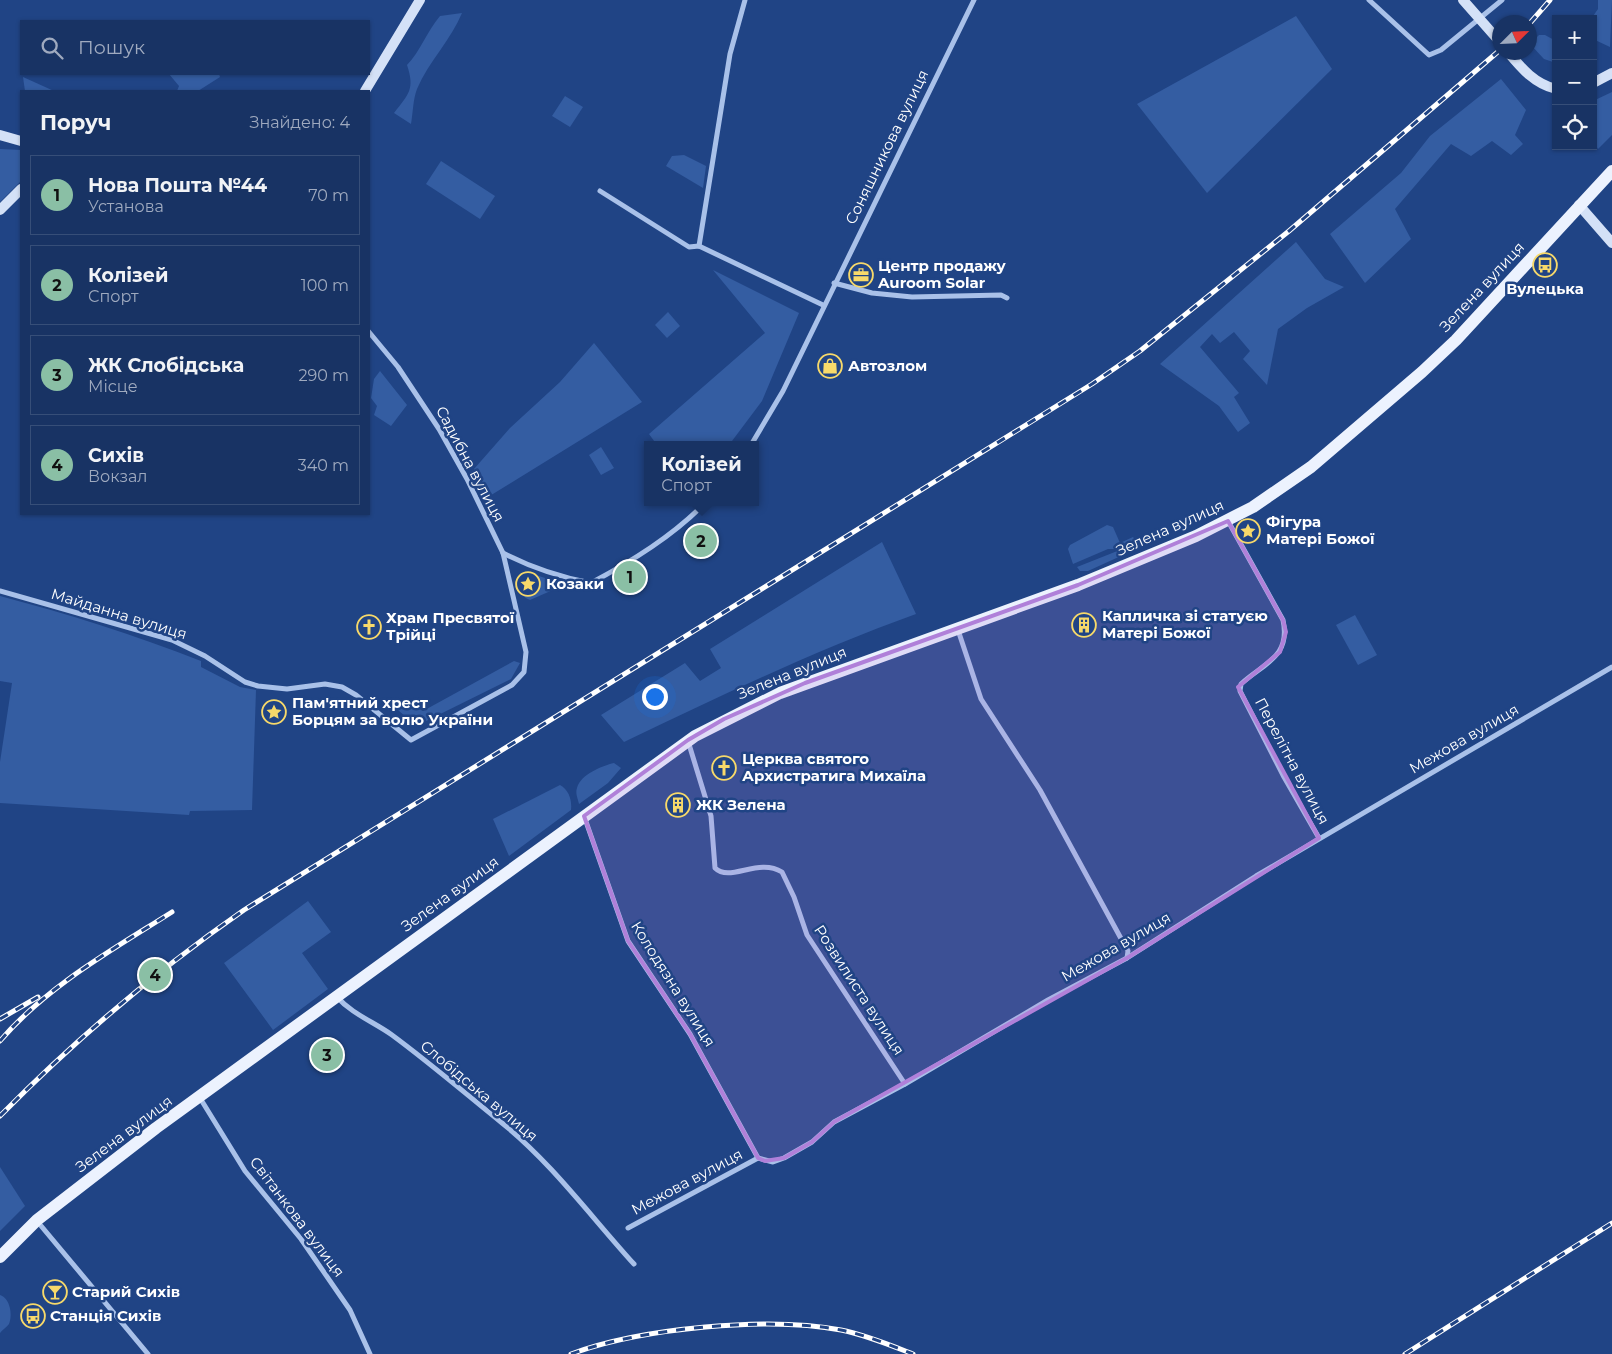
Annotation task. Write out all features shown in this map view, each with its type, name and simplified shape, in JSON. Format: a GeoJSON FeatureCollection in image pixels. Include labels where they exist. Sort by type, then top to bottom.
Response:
{"type":"FeatureCollection","features":[{"type":"Feature","properties":{"kind":"main road"},"geometry":{"type":"LineString","coordinates":[[366,90],[420,0]]}},
{"type":"Feature","properties":{"kind":"main road"},"geometry":{"type":"LineString","coordinates":[[1463,0],[1492,33]]}},
{"type":"Feature","properties":{"kind":"main road"},"geometry":{"type":"LineString","coordinates":[[1514,60],[1538,82],[1552,87]]}},
{"type":"Feature","properties":{"kind":"main road"},"geometry":{"type":"LineString","coordinates":[[1597,81],[1612,73]]}},
{"type":"Feature","properties":{"kind":"main road"},"geometry":{"type":"LineString","coordinates":[[0,136],[20,141]]}},
{"type":"Feature","properties":{"kind":"main road","name":"Зелена вулиця"},"geometry":{"type":"LineString","coordinates":[[0,1257],[37,1220],[156,1128],[688,740],[724,719],[780,694],[1078,585],[1228,521],[1305,472],[1456,340],[1612,171]]}},
{"type":"Feature","properties":{"kind":"main road"},"geometry":{"type":"LineString","coordinates":[[0,210],[20,190]]}},
{"type":"Feature","properties":{"kind":"main road"},"geometry":{"type":"LineString","coordinates":[[1579,205],[1612,243]]}},
{"type":"Feature","properties":{"kind":"street"},"geometry":{"type":"LineString","coordinates":[[700,246],[730,54],[745,0]]}},
{"type":"Feature","properties":{"kind":"street","name":"Соняшникова вулиця"},"geometry":{"type":"LineString","coordinates":[[753,441],[783,391],[823,305],[974,0]]}},
{"type":"Feature","properties":{"kind":"street"},"geometry":{"type":"LineString","coordinates":[[1369,0],[1429,56],[1502,0]]}},
{"type":"Feature","properties":{"kind":"street"},"geometry":{"type":"LineString","coordinates":[[600,191],[690,247],[700,246],[823,305]]}},
{"type":"Feature","properties":{"kind":"street"},"geometry":{"type":"LineString","coordinates":[[834,283],[872,293],[912,297],[1001,295],[1008,298]]}},
{"type":"Feature","properties":{"kind":"street","name":"Садибна вулиця"},"geometry":{"type":"LineString","coordinates":[[370,333],[398,367],[435,422],[467,479],[503,553],[519,622]]}},
{"type":"Feature","properties":{"kind":"street"},"geometry":{"type":"LineString","coordinates":[[503,553],[533,568],[562,578],[591,583],[648,550],[701,506]]}},
{"type":"Feature","properties":{"kind":"street","name":"Перелітна вулиця"},"geometry":{"type":"LineString","coordinates":[[1228,521],[1284,620],[1286,632],[1285,642],[1280,652],[1241,684],[1240,692],[1284,777],[1319,838]]}},
{"type":"Feature","properties":{"kind":"street","name":"Майданна вулиця"},"geometry":{"type":"LineString","coordinates":[[0,591],[172,640],[205,656],[245,682],[258,686],[287,689],[325,684],[342,687],[356,695],[411,740],[521,678],[526,660],[519,622]]}},
{"type":"Feature","properties":{"kind":"street"},"geometry":{"type":"LineString","coordinates":[[958,630],[981,700],[1040,790],[1128,951],[1127,958]]}},
{"type":"Feature","properties":{"kind":"street","name":"Межова вулиця"},"geometry":{"type":"LineString","coordinates":[[628,1228],[758,1158],[773,1162],[784,1158],[812,1142],[834,1122],[905,1084],[1048,1000],[1127,958],[1319,838],[1612,667]]}},
{"type":"Feature","properties":{"kind":"street","name":"Розвилиста вулиця"},"geometry":{"type":"LineString","coordinates":[[688,740],[711,816],[714,837],[712,859],[715,868],[725,874],[766,866],[782,872],[794,897],[807,935],[905,1084]]}},
{"type":"Feature","properties":{"kind":"street","name":"Колодязна вулиця"},"geometry":{"type":"LineString","coordinates":[[584,816],[628,941],[690,1034],[758,1158]]}},
{"type":"Feature","properties":{"kind":"street","name":"Слобідська вулиця"},"geometry":{"type":"LineString","coordinates":[[336,997],[345,1006],[367,1018],[397,1039],[505,1125],[553,1174],[634,1264]]}},
{"type":"Feature","properties":{"kind":"street","name":"Світанкова вулиця"},"geometry":{"type":"LineString","coordinates":[[200,1097],[244,1171],[300,1239],[350,1310],[370,1354]]}},
{"type":"Feature","properties":{"kind":"street"},"geometry":{"type":"LineString","coordinates":[[37,1220],[148,1354]]}},
{"type":"Feature","properties":{"kind":"highlighted area"},"geometry":{"type":"Polygon","coordinates":[[[1228,521],[1283,620],[1286,632],[1280,652],[1238,687],[1319,838],[1127,958],[834,1122],[812,1142],[784,1158],[765,1161],[758,1158],[690,1034],[628,941],[584,816],[688,740],[724,719],[805,683],[1078,585],[1228,521]]]}},
{"type":"Feature","properties":{"kind":"shaded area"},"geometry":{"type":"Polygon","coordinates":[[[1598,0],[1612,0],[1610,47],[1597,41],[1597,15],[1594,15],[1598,9],[1598,0]]]}},
{"type":"Feature","properties":{"kind":"shaded area"},"geometry":{"type":"Polygon","coordinates":[[[462,13],[417,89],[411,124],[394,113],[409,91],[410,80],[407,65],[440,16],[462,13]]]}},
{"type":"Feature","properties":{"kind":"shaded area"},"geometry":{"type":"Polygon","coordinates":[[[1296,16],[1332,69],[1207,193],[1137,104],[1296,16]]]}},
{"type":"Feature","properties":{"kind":"shaded area"},"geometry":{"type":"Polygon","coordinates":[[[1545,35],[1552,39],[1552,62],[1544,59],[1537,52],[1537,37],[1545,35]]]}},
{"type":"Feature","properties":{"kind":"shaded area"},"geometry":{"type":"Polygon","coordinates":[[[170,75],[219,75],[220,77],[200,90],[177,90],[179,86],[170,75]]]}},
{"type":"Feature","properties":{"kind":"shaded area"},"geometry":{"type":"Polygon","coordinates":[[[23,77],[52,90],[25,90],[23,77]]]}},
{"type":"Feature","properties":{"kind":"shaded area"},"geometry":{"type":"Polygon","coordinates":[[[1501,79],[1526,110],[1515,135],[1523,144],[1511,155],[1492,141],[1471,156],[1451,144],[1395,209],[1411,239],[1365,283],[1330,234],[1401,173],[1430,136],[1501,79]]]}},
{"type":"Feature","properties":{"kind":"shaded area"},"geometry":{"type":"Polygon","coordinates":[[[1612,92],[1612,135],[1598,149],[1597,147],[1597,99],[1612,92]]]}},
{"type":"Feature","properties":{"kind":"shaded area"},"geometry":{"type":"Polygon","coordinates":[[[565,96],[583,107],[570,127],[552,116],[565,96]]]}},
{"type":"Feature","properties":{"kind":"shaded area"},"geometry":{"type":"Polygon","coordinates":[[[0,149],[20,150],[20,182],[0,202],[0,149]]]}},
{"type":"Feature","properties":{"kind":"shaded area"},"geometry":{"type":"Polygon","coordinates":[[[684,155],[706,166],[703,188],[666,166],[672,156],[684,155]]]}},
{"type":"Feature","properties":{"kind":"shaded area"},"geometry":{"type":"Polygon","coordinates":[[[441,161],[495,196],[480,219],[426,184],[441,161]]]}},
{"type":"Feature","properties":{"kind":"shaded area"},"geometry":{"type":"Polygon","coordinates":[[[1296,242],[1325,279],[1344,287],[1307,308],[1278,329],[1267,385],[1243,359],[1250,351],[1234,332],[1220,343],[1212,334],[1200,347],[1239,393],[1234,397],[1250,423],[1238,432],[1219,406],[1160,364],[1296,242]]]}},
{"type":"Feature","properties":{"kind":"shaded area"},"geometry":{"type":"Polygon","coordinates":[[[713,270],[799,313],[762,401],[732,441],[654,441],[649,434],[765,333],[713,270]]]}},
{"type":"Feature","properties":{"kind":"shaded area"},"geometry":{"type":"Polygon","coordinates":[[[668,312],[680,326],[667,338],[655,325],[668,312]]]}},
{"type":"Feature","properties":{"kind":"shaded area"},"geometry":{"type":"Polygon","coordinates":[[[594,343],[642,402],[488,497],[474,469],[510,428],[560,382],[594,343]]]}},
{"type":"Feature","properties":{"kind":"shaded area"},"geometry":{"type":"Polygon","coordinates":[[[380,371],[407,405],[391,426],[374,415],[377,406],[371,398],[374,379],[380,371]]]}},
{"type":"Feature","properties":{"kind":"shaded area"},"geometry":{"type":"Polygon","coordinates":[[[601,447],[614,468],[601,475],[589,455],[601,447]]]}},
{"type":"Feature","properties":{"kind":"shaded area"},"geometry":{"type":"Polygon","coordinates":[[[1107,525],[1113,527],[1120,543],[1133,537],[1135,540],[1118,549],[1108,549],[1073,564],[1068,549],[1070,545],[1107,525]]]}},
{"type":"Feature","properties":{"kind":"shaded area"},"geometry":{"type":"Polygon","coordinates":[[[882,542],[916,614],[805,658],[624,742],[601,715],[685,663],[700,681],[721,668],[710,649],[882,542]]]}},
{"type":"Feature","properties":{"kind":"shaded area"},"geometry":{"type":"Polygon","coordinates":[[[1135,544],[1137,547],[1134,550],[1088,571],[1080,571],[1077,567],[1135,544]]]}},
{"type":"Feature","properties":{"kind":"shaded area"},"geometry":{"type":"Polygon","coordinates":[[[526,572],[561,583],[562,586],[530,600],[522,594],[520,588],[519,578],[526,572]]]}},
{"type":"Feature","properties":{"kind":"shaded area"},"geometry":{"type":"Polygon","coordinates":[[[0,596],[51,610],[176,651],[201,661],[201,667],[240,687],[256,690],[252,810],[190,811],[189,815],[0,803],[0,762],[12,683],[0,681],[0,596]]]}},
{"type":"Feature","properties":{"kind":"shaded area"},"geometry":{"type":"Polygon","coordinates":[[[1355,615],[1377,655],[1358,665],[1336,625],[1355,615]]]}},
{"type":"Feature","properties":{"kind":"shaded area"},"geometry":{"type":"Polygon","coordinates":[[[514,661],[520,663],[511,679],[416,726],[398,710],[406,701],[423,711],[514,661]]]}},
{"type":"Feature","properties":{"kind":"shaded area"},"geometry":{"type":"Polygon","coordinates":[[[614,763],[621,768],[608,783],[579,804],[576,790],[579,783],[587,775],[614,763]]]}},
{"type":"Feature","properties":{"kind":"shaded area"},"geometry":{"type":"Polygon","coordinates":[[[560,785],[569,796],[571,810],[509,856],[493,819],[560,785]]]}},
{"type":"Feature","properties":{"kind":"shaded area"},"geometry":{"type":"Polygon","coordinates":[[[308,901],[331,932],[302,953],[328,989],[273,1030],[224,963],[308,901]]]}},
{"type":"Feature","properties":{"kind":"shaded area"},"geometry":{"type":"Polygon","coordinates":[[[0,1167],[25,1206],[0,1231],[0,1167]]]}},
{"type":"Feature","properties":{"kind":"shaded area"},"geometry":{"type":"Polygon","coordinates":[[[0,1295],[8,1303],[11,1316],[9,1324],[0,1333],[0,1295]]]}},
{"type":"Feature","properties":{"kind":"railway"},"geometry":{"type":"LineString","coordinates":[[1537,15],[1550,0]]}},
{"type":"Feature","properties":{"kind":"railway"},"geometry":{"type":"LineString","coordinates":[[0,1116],[57,1060],[117,1007],[179,957],[244,910],[1092,384],[1140,351],[1289,231],[1492,57]]}},
{"type":"Feature","properties":{"kind":"railway"},"geometry":{"type":"LineString","coordinates":[[0,1041],[18,1021],[59,986],[172,912]]}},
{"type":"Feature","properties":{"kind":"railway"},"geometry":{"type":"LineString","coordinates":[[0,1019],[38,997]]}},
{"type":"Feature","properties":{"kind":"railway"},"geometry":{"type":"LineString","coordinates":[[1405,1354],[1612,1223]]}},
{"type":"Feature","properties":{"kind":"railway"},"geometry":{"type":"LineString","coordinates":[[571,1354],[633,1337],[668,1331],[705,1327],[778,1324],[841,1330],[869,1337],[913,1354]]}},
{"type":"Feature","properties":{"kind":"place","name":"Вулецька"},"geometry":{"type":"Point","coordinates":[1545,265]}},
{"type":"Feature","properties":{"kind":"place","name":"Центр продажу Auroom Solar"},"geometry":{"type":"Point","coordinates":[861,275]}},
{"type":"Feature","properties":{"kind":"place","name":"Автозлом"},"geometry":{"type":"Point","coordinates":[830,366]}},
{"type":"Feature","properties":{"kind":"place","name":"Фігура Матері Божої"},"geometry":{"type":"Point","coordinates":[1248,531]}},
{"type":"Feature","properties":{"kind":"place","name":"Колізей"},"geometry":{"type":"Point","coordinates":[701,541]}},
{"type":"Feature","properties":{"kind":"place","name":"Нова Пошта №44"},"geometry":{"type":"Point","coordinates":[630,577]}},
{"type":"Feature","properties":{"kind":"place","name":"Козаки"},"geometry":{"type":"Point","coordinates":[528,584]}},
{"type":"Feature","properties":{"kind":"place","name":"Капличка зі статуєю Матері Божої"},"geometry":{"type":"Point","coordinates":[1084,625]}},
{"type":"Feature","properties":{"kind":"place","name":"Храм Пресвятої Трійці"},"geometry":{"type":"Point","coordinates":[369,627]}},
{"type":"Feature","properties":{"kind":"place","name":"Пам'ятний хрест Борцям за волю України"},"geometry":{"type":"Point","coordinates":[274,712]}},
{"type":"Feature","properties":{"kind":"place","name":"Церква святого Архистратига Михаїла"},"geometry":{"type":"Point","coordinates":[724,768]}},
{"type":"Feature","properties":{"kind":"place","name":"ЖК Зелена"},"geometry":{"type":"Point","coordinates":[678,805]}},
{"type":"Feature","properties":{"kind":"place","name":"Сихів"},"geometry":{"type":"Point","coordinates":[155,975]}},
{"type":"Feature","properties":{"kind":"place","name":"ЖК Слобідська"},"geometry":{"type":"Point","coordinates":[327,1055]}},
{"type":"Feature","properties":{"kind":"place","name":"Старий Сихів"},"geometry":{"type":"Point","coordinates":[55,1292]}},
{"type":"Feature","properties":{"kind":"place","name":"Станція Сихів"},"geometry":{"type":"Point","coordinates":[33,1316]}}]}
